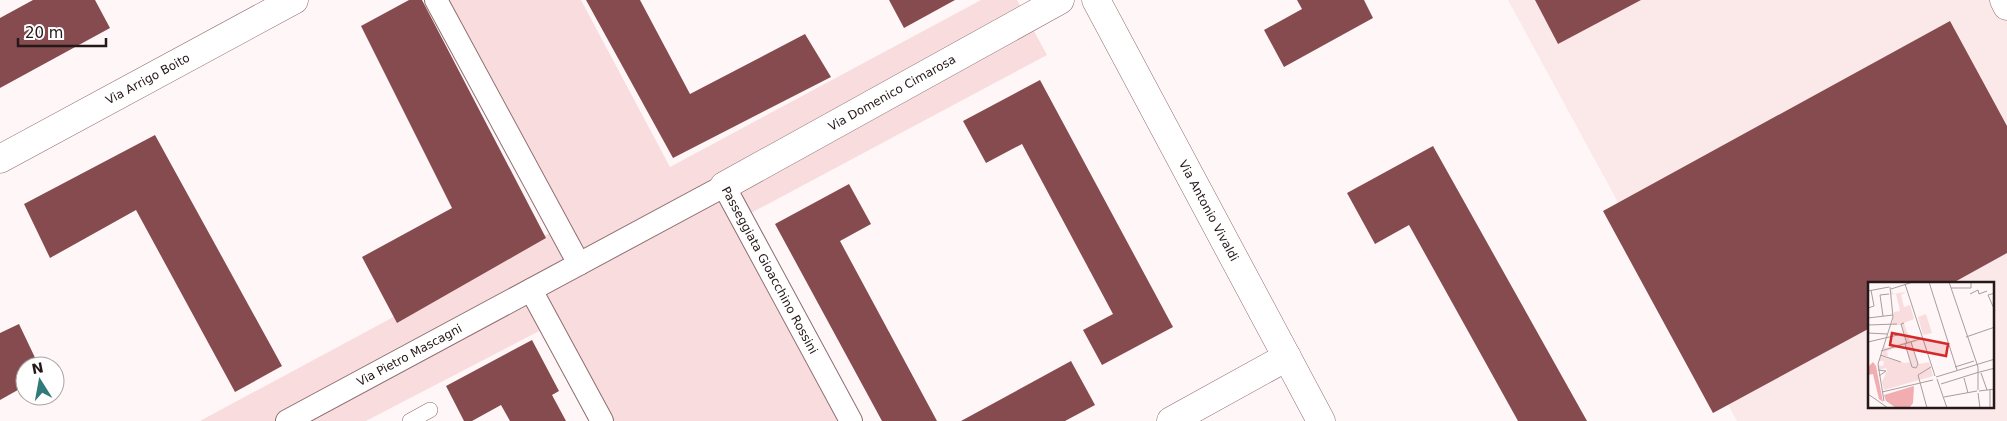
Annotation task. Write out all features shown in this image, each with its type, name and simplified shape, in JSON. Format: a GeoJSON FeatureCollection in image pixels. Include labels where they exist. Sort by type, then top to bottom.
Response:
{"type":"FeatureCollection","features":[{"type":"Feature","properties":{"kind":"street","name":"Via Arrigo Boito"},"geometry":{"type":"LineString","coordinates":[[0,159],[294,0]]}},
{"type":"Feature","properties":{"kind":"street"},"geometry":{"type":"LineString","coordinates":[[436,0],[579,264]]}},
{"type":"Feature","properties":{"kind":"street","name":"Via Domenico Cimarosa"},"geometry":{"type":"LineString","coordinates":[[724,186],[1060,0]]}},
{"type":"Feature","properties":{"kind":"street","name":"Via Antonio Vivaldi"},"geometry":{"type":"LineString","coordinates":[[1096,0],[1321,421]]}},
{"type":"Feature","properties":{"kind":"street"},"geometry":{"type":"LineString","coordinates":[[2004,0],[2007,6]]}},
{"type":"Feature","properties":{"kind":"street","name":"Passeggiata Gioacchino Rossini"},"geometry":{"type":"LineString","coordinates":[[531,290],[724,186],[851,421]]}},
{"type":"Feature","properties":{"kind":"street"},"geometry":{"type":"LineString","coordinates":[[531,290],[602,421]]}},
{"type":"Feature","properties":{"kind":"street","name":"Via Pietro Mascagni"},"geometry":{"type":"LineString","coordinates":[[287,421],[531,290]]}},
{"type":"Feature","properties":{"kind":"street"},"geometry":{"type":"LineString","coordinates":[[1171,421],[1287,358]]}},
{"type":"Feature","properties":{"kind":"lane"},"geometry":{"type":"LineString","coordinates":[[410,421],[430,410]]}},
{"type":"Feature","properties":{"kind":"shaded area"},"geometry":{"type":"Polygon","coordinates":[[[430,0],[581,0],[670,167],[981,0],[1017,0],[1047,55],[751,213],[862,421],[593,421],[543,329],[366,421],[200,421],[555,230],[430,0]]]}},
{"type":"Feature","properties":{"kind":"shaded area"},"geometry":{"type":"Polygon","coordinates":[[[1508,0],[2007,0],[2007,421],[1737,421],[1508,0]]]}},
{"type":"Feature","properties":{"kind":"building"},"geometry":{"type":"Polygon","coordinates":[[[33,0],[95,0],[110,28],[0,88],[0,18],[33,0]]]}},
{"type":"Feature","properties":{"kind":"building"},"geometry":{"type":"Polygon","coordinates":[[[409,0],[422,0],[546,238],[397,323],[362,257],[452,208],[361,26],[409,0]]]}},
{"type":"Feature","properties":{"kind":"building"},"geometry":{"type":"Polygon","coordinates":[[[586,0],[640,0],[690,94],[805,34],[831,77],[673,158],[586,0]]]}},
{"type":"Feature","properties":{"kind":"building"},"geometry":{"type":"Polygon","coordinates":[[[889,0],[955,0],[904,28],[889,0]]]}},
{"type":"Feature","properties":{"kind":"building"},"geometry":{"type":"Polygon","coordinates":[[[1297,0],[1364,0],[1373,18],[1284,67],[1264,30],[1302,9],[1297,0]]]}},
{"type":"Feature","properties":{"kind":"building"},"geometry":{"type":"Polygon","coordinates":[[[1535,0],[1641,0],[1558,44],[1535,0]]]}},
{"type":"Feature","properties":{"kind":"building"},"geometry":{"type":"Polygon","coordinates":[[[1950,21],[2007,126],[2007,253],[1955,282],[1868,282],[1868,329],[1713,413],[1603,211],[1950,21]]]}},
{"type":"Feature","properties":{"kind":"building"},"geometry":{"type":"Polygon","coordinates":[[[1040,80],[1173,327],[1102,365],[1083,330],[1113,314],[1022,144],[986,163],[963,121],[1040,80]]]}},
{"type":"Feature","properties":{"kind":"building"},"geometry":{"type":"Polygon","coordinates":[[[155,135],[282,366],[235,392],[136,210],[50,258],[24,204],[155,135]]]}},
{"type":"Feature","properties":{"kind":"building"},"geometry":{"type":"Polygon","coordinates":[[[1433,146],[1587,421],[1518,421],[1409,225],[1375,244],[1347,193],[1433,146]]]}},
{"type":"Feature","properties":{"kind":"building"},"geometry":{"type":"Polygon","coordinates":[[[849,184],[871,224],[840,241],[937,421],[882,421],[775,224],[849,184]]]}},
{"type":"Feature","properties":{"kind":"building"},"geometry":{"type":"Polygon","coordinates":[[[19,324],[34,356],[15,356],[15,392],[0,400],[0,333],[19,324]]]}},
{"type":"Feature","properties":{"kind":"building"},"geometry":{"type":"Polygon","coordinates":[[[532,340],[559,391],[552,395],[566,421],[510,421],[501,405],[472,421],[464,421],[446,386],[532,340]]]}},
{"type":"Feature","properties":{"kind":"building"},"geometry":{"type":"Polygon","coordinates":[[[1071,361],[1095,405],[1065,421],[961,421],[1071,361]]]}}]}
